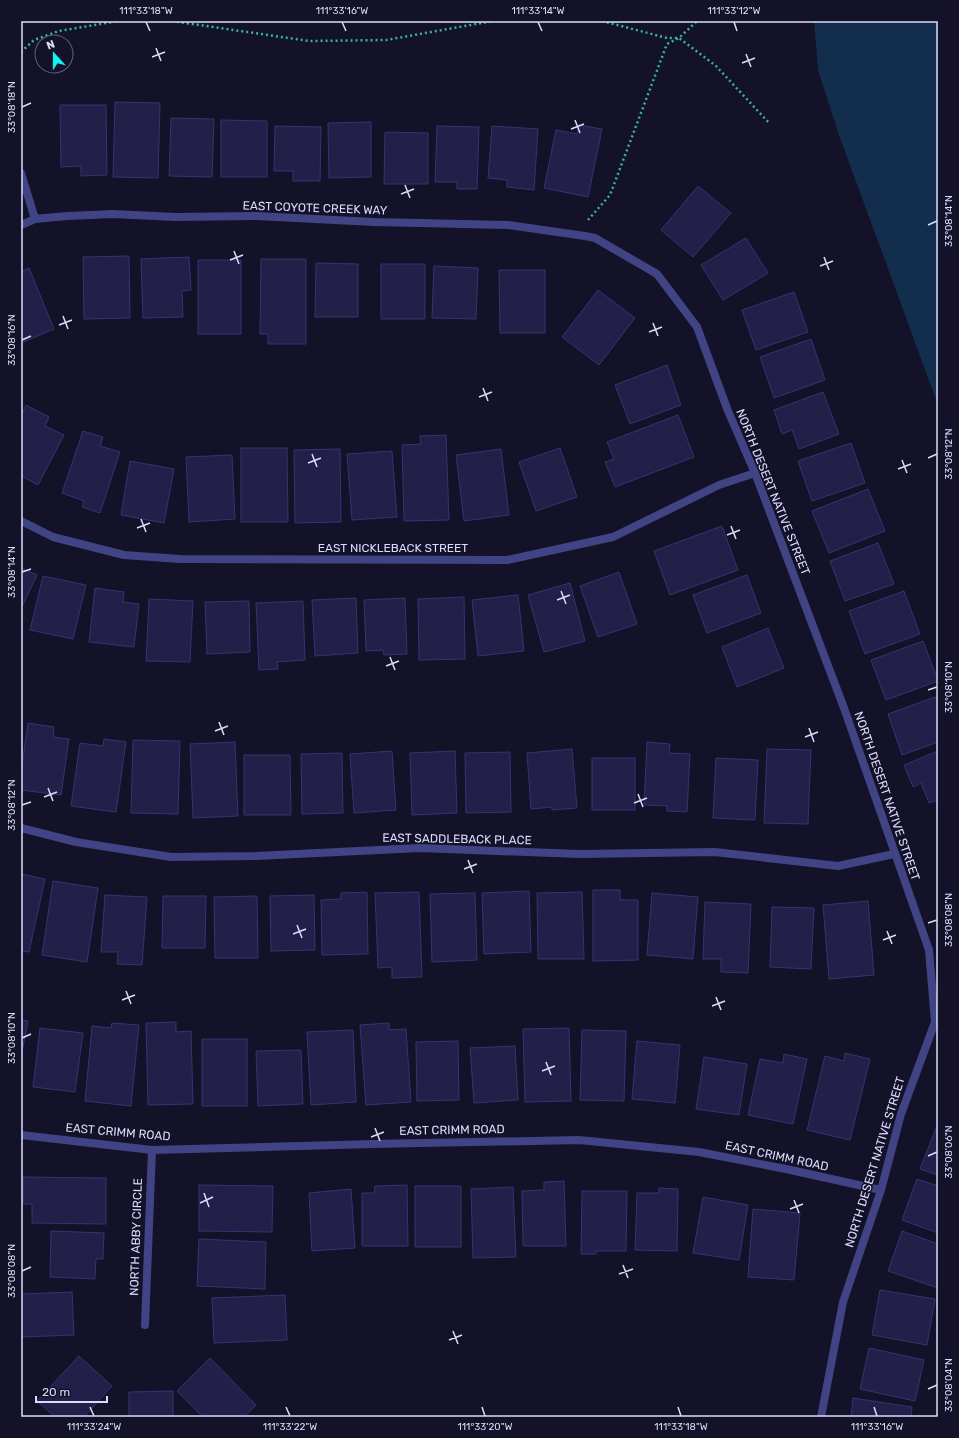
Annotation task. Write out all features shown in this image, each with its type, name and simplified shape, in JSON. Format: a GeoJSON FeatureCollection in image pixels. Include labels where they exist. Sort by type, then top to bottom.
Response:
{"type":"FeatureCollection","features":[{"type":"Feature","properties":{"kind":"street"},"geometry":{"type":"LineString","coordinates":[[21,173],[35,219]]}},
{"type":"Feature","properties":{"kind":"street","name":"EAST COYOTE CREEK WAY"},"geometry":{"type":"LineString","coordinates":[[21,225],[35,219],[113,214],[175,217],[256,216],[374,222],[508,225],[595,238]]}},
{"type":"Feature","properties":{"kind":"street","name":"NORTH DESERT NATIVE STREET"},"geometry":{"type":"LineString","coordinates":[[595,238],[657,274],[697,327],[728,411],[755,473],[844,708],[928,950],[935,1022],[900,1114],[881,1190],[843,1302],[821,1417]]}},
{"type":"Feature","properties":{"kind":"street","name":"EAST NICKLEBACK STREET"},"geometry":{"type":"LineString","coordinates":[[21,521],[52,536],[124,554],[173,559],[507,560],[613,538],[719,486],[755,473]]}},
{"type":"Feature","properties":{"kind":"street","name":"EAST SADDLEBACK PLACE"},"geometry":{"type":"LineString","coordinates":[[21,828],[76,842],[171,857],[256,856],[420,848],[579,854],[715,852],[838,866],[894,854]]}},
{"type":"Feature","properties":{"kind":"street","name":"EAST CRIMM ROAD"},"geometry":{"type":"LineString","coordinates":[[21,1135],[152,1150],[579,1140],[698,1152],[786,1169],[881,1190]]}},
{"type":"Feature","properties":{"kind":"street","name":"NORTH ABBY CIRCLE"},"geometry":{"type":"LineString","coordinates":[[145,1325],[152,1150]]}},
{"type":"Feature","properties":{"kind":"path"},"geometry":{"type":"LineString","coordinates":[[21,52],[34,40],[59,31],[118,21]]}},
{"type":"Feature","properties":{"kind":"path"},"geometry":{"type":"LineString","coordinates":[[172,21],[309,41],[386,40],[493,21]]}},
{"type":"Feature","properties":{"kind":"path"},"geometry":{"type":"LineString","coordinates":[[602,21],[667,38],[679,38],[716,66],[770,124]]}},
{"type":"Feature","properties":{"kind":"path"},"geometry":{"type":"LineString","coordinates":[[585,236],[588,220],[610,195],[667,44],[679,38],[697,21]]}},
{"type":"Feature","properties":{"kind":"water"},"geometry":{"type":"Polygon","coordinates":[[[814,21],[938,21],[938,405],[839,135],[818,70],[814,21]]]}},
{"type":"Feature","properties":{"kind":"building"},"geometry":{"type":"Polygon","coordinates":[[[115,102],[160,103],[158,178],[113,177],[115,102]]]}},
{"type":"Feature","properties":{"kind":"building"},"geometry":{"type":"Polygon","coordinates":[[[60,105],[106,105],[107,175],[81,176],[81,166],[61,167],[60,105]]]}},
{"type":"Feature","properties":{"kind":"building"},"geometry":{"type":"Polygon","coordinates":[[[171,118],[214,119],[212,177],[169,176],[171,118]]]}},
{"type":"Feature","properties":{"kind":"building"},"geometry":{"type":"Polygon","coordinates":[[[221,120],[267,121],[267,177],[221,177],[221,120]]]}},
{"type":"Feature","properties":{"kind":"building"},"geometry":{"type":"Polygon","coordinates":[[[371,122],[371,177],[329,178],[328,123],[371,122]]]}},
{"type":"Feature","properties":{"kind":"building"},"geometry":{"type":"Polygon","coordinates":[[[579,125],[602,129],[588,197],[544,188],[556,130],[577,134],[579,125]]]}},
{"type":"Feature","properties":{"kind":"building"},"geometry":{"type":"Polygon","coordinates":[[[275,126],[321,127],[320,181],[293,181],[293,171],[274,171],[275,126]]]}},
{"type":"Feature","properties":{"kind":"building"},"geometry":{"type":"Polygon","coordinates":[[[437,126],[479,127],[477,189],[457,189],[457,182],[435,182],[437,126]]]}},
{"type":"Feature","properties":{"kind":"building"},"geometry":{"type":"Polygon","coordinates":[[[492,126],[538,129],[534,190],[507,187],[507,180],[488,178],[492,126]]]}},
{"type":"Feature","properties":{"kind":"building"},"geometry":{"type":"Polygon","coordinates":[[[385,132],[428,133],[428,184],[384,184],[385,132]]]}},
{"type":"Feature","properties":{"kind":"building"},"geometry":{"type":"Polygon","coordinates":[[[698,186],[731,213],[693,257],[661,230],[698,186]]]}},
{"type":"Feature","properties":{"kind":"building"},"geometry":{"type":"Polygon","coordinates":[[[746,238],[768,273],[723,300],[701,265],[746,238]]]}},
{"type":"Feature","properties":{"kind":"building"},"geometry":{"type":"Polygon","coordinates":[[[129,256],[130,318],[84,319],[83,257],[129,256]]]}},
{"type":"Feature","properties":{"kind":"building"},"geometry":{"type":"Polygon","coordinates":[[[189,257],[191,290],[182,291],[183,317],[143,318],[141,259],[189,257]]]}},
{"type":"Feature","properties":{"kind":"building"},"geometry":{"type":"Polygon","coordinates":[[[261,259],[306,259],[306,344],[268,344],[268,334],[260,334],[261,259]]]}},
{"type":"Feature","properties":{"kind":"building"},"geometry":{"type":"Polygon","coordinates":[[[198,260],[241,260],[241,334],[198,334],[198,260]]]}},
{"type":"Feature","properties":{"kind":"building"},"geometry":{"type":"Polygon","coordinates":[[[316,263],[358,264],[358,317],[315,317],[316,263]]]}},
{"type":"Feature","properties":{"kind":"building"},"geometry":{"type":"Polygon","coordinates":[[[381,264],[425,264],[425,319],[381,319],[381,264]]]}},
{"type":"Feature","properties":{"kind":"building"},"geometry":{"type":"Polygon","coordinates":[[[434,266],[478,268],[476,319],[432,318],[434,266]]]}},
{"type":"Feature","properties":{"kind":"building"},"geometry":{"type":"Polygon","coordinates":[[[29,268],[54,329],[21,343],[21,272],[29,268]]]}},
{"type":"Feature","properties":{"kind":"building"},"geometry":{"type":"Polygon","coordinates":[[[499,270],[545,270],[545,333],[500,333],[499,270]]]}},
{"type":"Feature","properties":{"kind":"building"},"geometry":{"type":"Polygon","coordinates":[[[598,290],[635,318],[599,365],[562,337],[598,290]]]}},
{"type":"Feature","properties":{"kind":"building"},"geometry":{"type":"Polygon","coordinates":[[[794,292],[808,332],[756,350],[742,310],[794,292]]]}},
{"type":"Feature","properties":{"kind":"building"},"geometry":{"type":"Polygon","coordinates":[[[811,339],[825,380],[774,398],[760,357],[811,339]]]}},
{"type":"Feature","properties":{"kind":"building"},"geometry":{"type":"Polygon","coordinates":[[[667,365],[681,405],[630,424],[615,385],[667,365]]]}},
{"type":"Feature","properties":{"kind":"building"},"geometry":{"type":"Polygon","coordinates":[[[823,392],[839,434],[799,449],[792,430],[782,434],[774,410],[823,392]]]}},
{"type":"Feature","properties":{"kind":"building"},"geometry":{"type":"Polygon","coordinates":[[[26,405],[49,417],[45,426],[64,435],[38,485],[21,476],[21,416],[26,405]]]}},
{"type":"Feature","properties":{"kind":"building"},"geometry":{"type":"Polygon","coordinates":[[[678,415],[694,457],[615,487],[605,462],[614,459],[607,442],[678,415]]]}},
{"type":"Feature","properties":{"kind":"building"},"geometry":{"type":"Polygon","coordinates":[[[83,431],[103,437],[100,446],[120,452],[100,513],[82,507],[84,501],[62,493],[83,431]]]}},
{"type":"Feature","properties":{"kind":"building"},"geometry":{"type":"Polygon","coordinates":[[[446,435],[449,520],[404,521],[402,445],[421,444],[420,436],[446,435]]]}},
{"type":"Feature","properties":{"kind":"building"},"geometry":{"type":"Polygon","coordinates":[[[851,443],[865,483],[812,501],[798,461],[851,443]]]}},
{"type":"Feature","properties":{"kind":"building"},"geometry":{"type":"Polygon","coordinates":[[[241,448],[287,448],[288,522],[241,522],[241,448]]]}},
{"type":"Feature","properties":{"kind":"building"},"geometry":{"type":"Polygon","coordinates":[[[560,448],[577,497],[536,511],[519,462],[560,448]]]}},
{"type":"Feature","properties":{"kind":"building"},"geometry":{"type":"Polygon","coordinates":[[[340,449],[341,522],[295,523],[294,450],[340,449]]]}},
{"type":"Feature","properties":{"kind":"building"},"geometry":{"type":"Polygon","coordinates":[[[501,449],[509,515],[464,521],[456,455],[501,449]]]}},
{"type":"Feature","properties":{"kind":"building"},"geometry":{"type":"Polygon","coordinates":[[[392,451],[397,517],[352,520],[347,454],[392,451]]]}},
{"type":"Feature","properties":{"kind":"building"},"geometry":{"type":"Polygon","coordinates":[[[232,455],[235,519],[189,522],[186,457],[232,455]]]}},
{"type":"Feature","properties":{"kind":"building"},"geometry":{"type":"Polygon","coordinates":[[[130,461],[174,469],[164,523],[121,515],[130,461]]]}},
{"type":"Feature","properties":{"kind":"building"},"geometry":{"type":"Polygon","coordinates":[[[868,489],[885,531],[829,553],[812,511],[868,489]]]}},
{"type":"Feature","properties":{"kind":"building"},"geometry":{"type":"Polygon","coordinates":[[[722,526],[738,570],[670,595],[654,551],[722,526]]]}},
{"type":"Feature","properties":{"kind":"building"},"geometry":{"type":"Polygon","coordinates":[[[878,543],[894,584],[845,601],[830,561],[878,543]]]}},
{"type":"Feature","properties":{"kind":"building"},"geometry":{"type":"Polygon","coordinates":[[[21,568],[37,575],[21,609],[21,568]]]}},
{"type":"Feature","properties":{"kind":"building"},"geometry":{"type":"Polygon","coordinates":[[[619,572],[637,624],[598,637],[580,586],[619,572]]]}},
{"type":"Feature","properties":{"kind":"building"},"geometry":{"type":"Polygon","coordinates":[[[747,575],[761,613],[707,633],[693,595],[747,575]]]}},
{"type":"Feature","properties":{"kind":"building"},"geometry":{"type":"Polygon","coordinates":[[[43,576],[86,585],[73,639],[30,630],[43,576]]]}},
{"type":"Feature","properties":{"kind":"building"},"geometry":{"type":"Polygon","coordinates":[[[570,583],[585,641],[544,652],[528,595],[570,583]]]}},
{"type":"Feature","properties":{"kind":"building"},"geometry":{"type":"Polygon","coordinates":[[[95,588],[124,592],[123,602],[139,604],[134,647],[89,642],[95,588]]]}},
{"type":"Feature","properties":{"kind":"building"},"geometry":{"type":"Polygon","coordinates":[[[904,591],[920,634],[865,654],[849,611],[904,591]]]}},
{"type":"Feature","properties":{"kind":"building"},"geometry":{"type":"Polygon","coordinates":[[[518,595],[524,651],[478,656],[472,600],[518,595]]]}},
{"type":"Feature","properties":{"kind":"building"},"geometry":{"type":"Polygon","coordinates":[[[464,597],[465,659],[419,660],[418,599],[464,597]]]}},
{"type":"Feature","properties":{"kind":"building"},"geometry":{"type":"Polygon","coordinates":[[[356,598],[358,653],[315,656],[312,600],[356,598]]]}},
{"type":"Feature","properties":{"kind":"building"},"geometry":{"type":"Polygon","coordinates":[[[405,598],[407,654],[384,655],[383,650],[366,651],[364,600],[405,598]]]}},
{"type":"Feature","properties":{"kind":"building"},"geometry":{"type":"Polygon","coordinates":[[[149,599],[193,601],[190,662],[146,661],[149,599]]]}},
{"type":"Feature","properties":{"kind":"building"},"geometry":{"type":"Polygon","coordinates":[[[249,601],[250,652],[207,654],[205,602],[249,601]]]}},
{"type":"Feature","properties":{"kind":"building"},"geometry":{"type":"Polygon","coordinates":[[[303,601],[305,660],[277,662],[278,669],[259,670],[256,603],[303,601]]]}},
{"type":"Feature","properties":{"kind":"building"},"geometry":{"type":"Polygon","coordinates":[[[768,628],[784,668],[737,687],[722,647],[768,628]]]}},
{"type":"Feature","properties":{"kind":"building"},"geometry":{"type":"Polygon","coordinates":[[[923,641],[938,681],[886,700],[871,660],[923,641]]]}},
{"type":"Feature","properties":{"kind":"building"},"geometry":{"type":"Polygon","coordinates":[[[935,697],[938,704],[938,742],[902,755],[888,714],[935,697]]]}},
{"type":"Feature","properties":{"kind":"building"},"geometry":{"type":"Polygon","coordinates":[[[28,723],[54,727],[53,737],[69,739],[61,795],[21,790],[21,772],[28,723]]]}},
{"type":"Feature","properties":{"kind":"building"},"geometry":{"type":"Polygon","coordinates":[[[104,739],[126,742],[116,812],[71,806],[80,743],[103,746],[104,739]]]}},
{"type":"Feature","properties":{"kind":"building"},"geometry":{"type":"Polygon","coordinates":[[[133,740],[180,741],[178,814],[131,813],[133,740]]]}},
{"type":"Feature","properties":{"kind":"building"},"geometry":{"type":"Polygon","coordinates":[[[235,742],[238,816],[193,818],[190,744],[235,742]]]}},
{"type":"Feature","properties":{"kind":"building"},"geometry":{"type":"Polygon","coordinates":[[[647,742],[670,744],[669,753],[690,754],[687,812],[667,811],[667,806],[644,805],[647,742]]]}},
{"type":"Feature","properties":{"kind":"building"},"geometry":{"type":"Polygon","coordinates":[[[572,749],[577,808],[552,810],[552,807],[531,809],[527,753],[572,749]]]}},
{"type":"Feature","properties":{"kind":"building"},"geometry":{"type":"Polygon","coordinates":[[[767,749],[811,750],[808,824],[764,823],[767,749]]]}},
{"type":"Feature","properties":{"kind":"building"},"geometry":{"type":"Polygon","coordinates":[[[392,751],[396,810],[354,813],[350,754],[392,751]]]}},
{"type":"Feature","properties":{"kind":"building"},"geometry":{"type":"Polygon","coordinates":[[[455,751],[457,813],[412,815],[410,753],[455,751]]]}},
{"type":"Feature","properties":{"kind":"building"},"geometry":{"type":"Polygon","coordinates":[[[938,751],[938,800],[929,803],[921,783],[913,787],[904,765],[938,751]]]}},
{"type":"Feature","properties":{"kind":"building"},"geometry":{"type":"Polygon","coordinates":[[[510,752],[511,812],[466,813],[465,753],[510,752]]]}},
{"type":"Feature","properties":{"kind":"building"},"geometry":{"type":"Polygon","coordinates":[[[342,753],[343,813],[302,814],[301,754],[342,753]]]}},
{"type":"Feature","properties":{"kind":"building"},"geometry":{"type":"Polygon","coordinates":[[[244,755],[290,755],[291,815],[244,815],[244,755]]]}},
{"type":"Feature","properties":{"kind":"building"},"geometry":{"type":"Polygon","coordinates":[[[592,758],[635,758],[635,810],[592,810],[592,758]]]}},
{"type":"Feature","properties":{"kind":"building"},"geometry":{"type":"Polygon","coordinates":[[[716,758],[758,760],[755,820],[713,818],[716,758]]]}},
{"type":"Feature","properties":{"kind":"building"},"geometry":{"type":"Polygon","coordinates":[[[21,874],[45,879],[29,952],[21,951],[21,874]]]}},
{"type":"Feature","properties":{"kind":"building"},"geometry":{"type":"Polygon","coordinates":[[[53,881],[98,888],[87,962],[42,955],[53,881]]]}},
{"type":"Feature","properties":{"kind":"building"},"geometry":{"type":"Polygon","coordinates":[[[593,890],[620,890],[620,900],[638,900],[638,960],[593,961],[593,890]]]}},
{"type":"Feature","properties":{"kind":"building"},"geometry":{"type":"Polygon","coordinates":[[[529,891],[531,952],[484,954],[482,893],[529,891]]]}},
{"type":"Feature","properties":{"kind":"building"},"geometry":{"type":"Polygon","coordinates":[[[367,892],[368,954],[322,955],[321,900],[341,899],[341,893],[367,892]]]}},
{"type":"Feature","properties":{"kind":"building"},"geometry":{"type":"Polygon","coordinates":[[[419,892],[422,977],[392,978],[392,967],[378,968],[375,893],[419,892]]]}},
{"type":"Feature","properties":{"kind":"building"},"geometry":{"type":"Polygon","coordinates":[[[582,892],[584,959],[538,959],[537,893],[582,892]]]}},
{"type":"Feature","properties":{"kind":"building"},"geometry":{"type":"Polygon","coordinates":[[[475,893],[477,960],[432,962],[430,894],[475,893]]]}},
{"type":"Feature","properties":{"kind":"building"},"geometry":{"type":"Polygon","coordinates":[[[652,893],[698,897],[693,959],[647,955],[652,893]]]}},
{"type":"Feature","properties":{"kind":"building"},"geometry":{"type":"Polygon","coordinates":[[[105,895],[147,897],[142,965],[117,964],[118,952],[101,952],[105,895]]]}},
{"type":"Feature","properties":{"kind":"building"},"geometry":{"type":"Polygon","coordinates":[[[314,895],[315,950],[271,951],[270,896],[314,895]]]}},
{"type":"Feature","properties":{"kind":"building"},"geometry":{"type":"Polygon","coordinates":[[[163,896],[206,896],[205,948],[162,948],[163,896]]]}},
{"type":"Feature","properties":{"kind":"building"},"geometry":{"type":"Polygon","coordinates":[[[257,896],[258,958],[215,958],[214,897],[257,896]]]}},
{"type":"Feature","properties":{"kind":"building"},"geometry":{"type":"Polygon","coordinates":[[[868,901],[874,975],[829,979],[823,905],[868,901]]]}},
{"type":"Feature","properties":{"kind":"building"},"geometry":{"type":"Polygon","coordinates":[[[705,902],[751,904],[748,973],[721,972],[721,959],[703,959],[705,902]]]}},
{"type":"Feature","properties":{"kind":"building"},"geometry":{"type":"Polygon","coordinates":[[[772,907],[814,908],[811,969],[770,967],[772,907]]]}},
{"type":"Feature","properties":{"kind":"building"},"geometry":{"type":"Polygon","coordinates":[[[21,1020],[28,1021],[21,1057],[21,1020]]]}},
{"type":"Feature","properties":{"kind":"building"},"geometry":{"type":"Polygon","coordinates":[[[176,1022],[176,1032],[191,1031],[193,1104],[148,1105],[146,1023],[176,1022]]]}},
{"type":"Feature","properties":{"kind":"building"},"geometry":{"type":"Polygon","coordinates":[[[112,1023],[139,1025],[131,1106],[85,1101],[92,1026],[111,1028],[112,1023]]]}},
{"type":"Feature","properties":{"kind":"building"},"geometry":{"type":"Polygon","coordinates":[[[389,1023],[389,1030],[406,1029],[411,1102],[366,1105],[360,1025],[389,1023]]]}},
{"type":"Feature","properties":{"kind":"building"},"geometry":{"type":"Polygon","coordinates":[[[40,1028],[83,1033],[75,1092],[33,1087],[40,1028]]]}},
{"type":"Feature","properties":{"kind":"building"},"geometry":{"type":"Polygon","coordinates":[[[569,1028],[571,1101],[525,1102],[523,1029],[569,1028]]]}},
{"type":"Feature","properties":{"kind":"building"},"geometry":{"type":"Polygon","coordinates":[[[353,1030],[356,1102],[311,1105],[307,1032],[353,1030]]]}},
{"type":"Feature","properties":{"kind":"building"},"geometry":{"type":"Polygon","coordinates":[[[582,1030],[626,1031],[624,1101],[580,1100],[582,1030]]]}},
{"type":"Feature","properties":{"kind":"building"},"geometry":{"type":"Polygon","coordinates":[[[202,1039],[247,1039],[247,1106],[202,1106],[202,1039]]]}},
{"type":"Feature","properties":{"kind":"building"},"geometry":{"type":"Polygon","coordinates":[[[458,1041],[459,1100],[417,1101],[416,1042],[458,1041]]]}},
{"type":"Feature","properties":{"kind":"building"},"geometry":{"type":"Polygon","coordinates":[[[637,1041],[680,1045],[675,1103],[632,1099],[637,1041]]]}},
{"type":"Feature","properties":{"kind":"building"},"geometry":{"type":"Polygon","coordinates":[[[515,1046],[518,1100],[474,1103],[470,1048],[515,1046]]]}},
{"type":"Feature","properties":{"kind":"building"},"geometry":{"type":"Polygon","coordinates":[[[301,1050],[303,1104],[258,1106],[256,1051],[301,1050]]]}},
{"type":"Feature","properties":{"kind":"building"},"geometry":{"type":"Polygon","coordinates":[[[845,1053],[870,1059],[850,1140],[807,1130],[825,1056],[844,1061],[845,1053]]]}},
{"type":"Feature","properties":{"kind":"building"},"geometry":{"type":"Polygon","coordinates":[[[784,1054],[807,1059],[793,1124],[748,1115],[760,1059],[783,1063],[784,1054]]]}},
{"type":"Feature","properties":{"kind":"building"},"geometry":{"type":"Polygon","coordinates":[[[704,1057],[747,1064],[739,1115],[696,1109],[704,1057]]]}},
{"type":"Feature","properties":{"kind":"building"},"geometry":{"type":"Polygon","coordinates":[[[938,1126],[938,1175],[920,1169],[938,1126]]]}},
{"type":"Feature","properties":{"kind":"building"},"geometry":{"type":"Polygon","coordinates":[[[23,1177],[106,1178],[106,1224],[32,1223],[32,1204],[23,1204],[23,1177]]]}},
{"type":"Feature","properties":{"kind":"building"},"geometry":{"type":"Polygon","coordinates":[[[917,1179],[938,1186],[938,1233],[902,1220],[917,1179]]]}},
{"type":"Feature","properties":{"kind":"building"},"geometry":{"type":"Polygon","coordinates":[[[564,1181],[566,1246],[523,1246],[522,1191],[544,1190],[544,1182],[564,1181]]]}},
{"type":"Feature","properties":{"kind":"building"},"geometry":{"type":"Polygon","coordinates":[[[199,1185],[273,1186],[272,1232],[199,1231],[199,1185]]]}},
{"type":"Feature","properties":{"kind":"building"},"geometry":{"type":"Polygon","coordinates":[[[407,1185],[408,1246],[362,1246],[362,1193],[374,1193],[375,1186],[407,1185]]]}},
{"type":"Feature","properties":{"kind":"building"},"geometry":{"type":"Polygon","coordinates":[[[415,1186],[461,1186],[461,1247],[415,1247],[415,1186]]]}},
{"type":"Feature","properties":{"kind":"building"},"geometry":{"type":"Polygon","coordinates":[[[513,1187],[516,1257],[473,1258],[471,1189],[513,1187]]]}},
{"type":"Feature","properties":{"kind":"building"},"geometry":{"type":"Polygon","coordinates":[[[659,1188],[678,1189],[677,1251],[635,1250],[637,1193],[659,1193],[659,1188]]]}},
{"type":"Feature","properties":{"kind":"building"},"geometry":{"type":"Polygon","coordinates":[[[351,1189],[355,1248],[312,1251],[309,1193],[351,1189]]]}},
{"type":"Feature","properties":{"kind":"building"},"geometry":{"type":"Polygon","coordinates":[[[582,1191],[627,1191],[626,1251],[596,1251],[596,1254],[581,1254],[582,1191]]]}},
{"type":"Feature","properties":{"kind":"building"},"geometry":{"type":"Polygon","coordinates":[[[703,1197],[748,1205],[739,1260],[693,1253],[703,1197]]]}},
{"type":"Feature","properties":{"kind":"building"},"geometry":{"type":"Polygon","coordinates":[[[753,1209],[800,1213],[794,1280],[748,1277],[753,1209]]]}},
{"type":"Feature","properties":{"kind":"building"},"geometry":{"type":"Polygon","coordinates":[[[51,1231],[104,1233],[103,1259],[96,1259],[95,1279],[50,1277],[51,1231]]]}},
{"type":"Feature","properties":{"kind":"building"},"geometry":{"type":"Polygon","coordinates":[[[902,1231],[938,1244],[938,1288],[888,1271],[902,1231]]]}},
{"type":"Feature","properties":{"kind":"building"},"geometry":{"type":"Polygon","coordinates":[[[199,1239],[266,1242],[265,1289],[197,1286],[199,1239]]]}},
{"type":"Feature","properties":{"kind":"building"},"geometry":{"type":"Polygon","coordinates":[[[880,1290],[935,1299],[927,1345],[872,1335],[880,1290]]]}},
{"type":"Feature","properties":{"kind":"building"},"geometry":{"type":"Polygon","coordinates":[[[72,1292],[74,1335],[21,1337],[21,1294],[72,1292]]]}},
{"type":"Feature","properties":{"kind":"building"},"geometry":{"type":"Polygon","coordinates":[[[285,1295],[287,1340],[214,1343],[212,1298],[285,1295]]]}},
{"type":"Feature","properties":{"kind":"building"},"geometry":{"type":"Polygon","coordinates":[[[869,1348],[924,1360],[915,1401],[860,1389],[869,1348]]]}},
{"type":"Feature","properties":{"kind":"building"},"geometry":{"type":"Polygon","coordinates":[[[79,1356],[112,1386],[84,1417],[55,1417],[37,1401],[79,1356]]]}},
{"type":"Feature","properties":{"kind":"building"},"geometry":{"type":"Polygon","coordinates":[[[210,1358],[256,1405],[244,1417],[203,1417],[177,1391],[210,1358]]]}},
{"type":"Feature","properties":{"kind":"building"},"geometry":{"type":"Polygon","coordinates":[[[173,1391],[173,1417],[129,1417],[129,1392],[173,1391]]]}},
{"type":"Feature","properties":{"kind":"building"},"geometry":{"type":"Polygon","coordinates":[[[853,1398],[912,1407],[911,1417],[851,1417],[853,1398]]]}}]}
